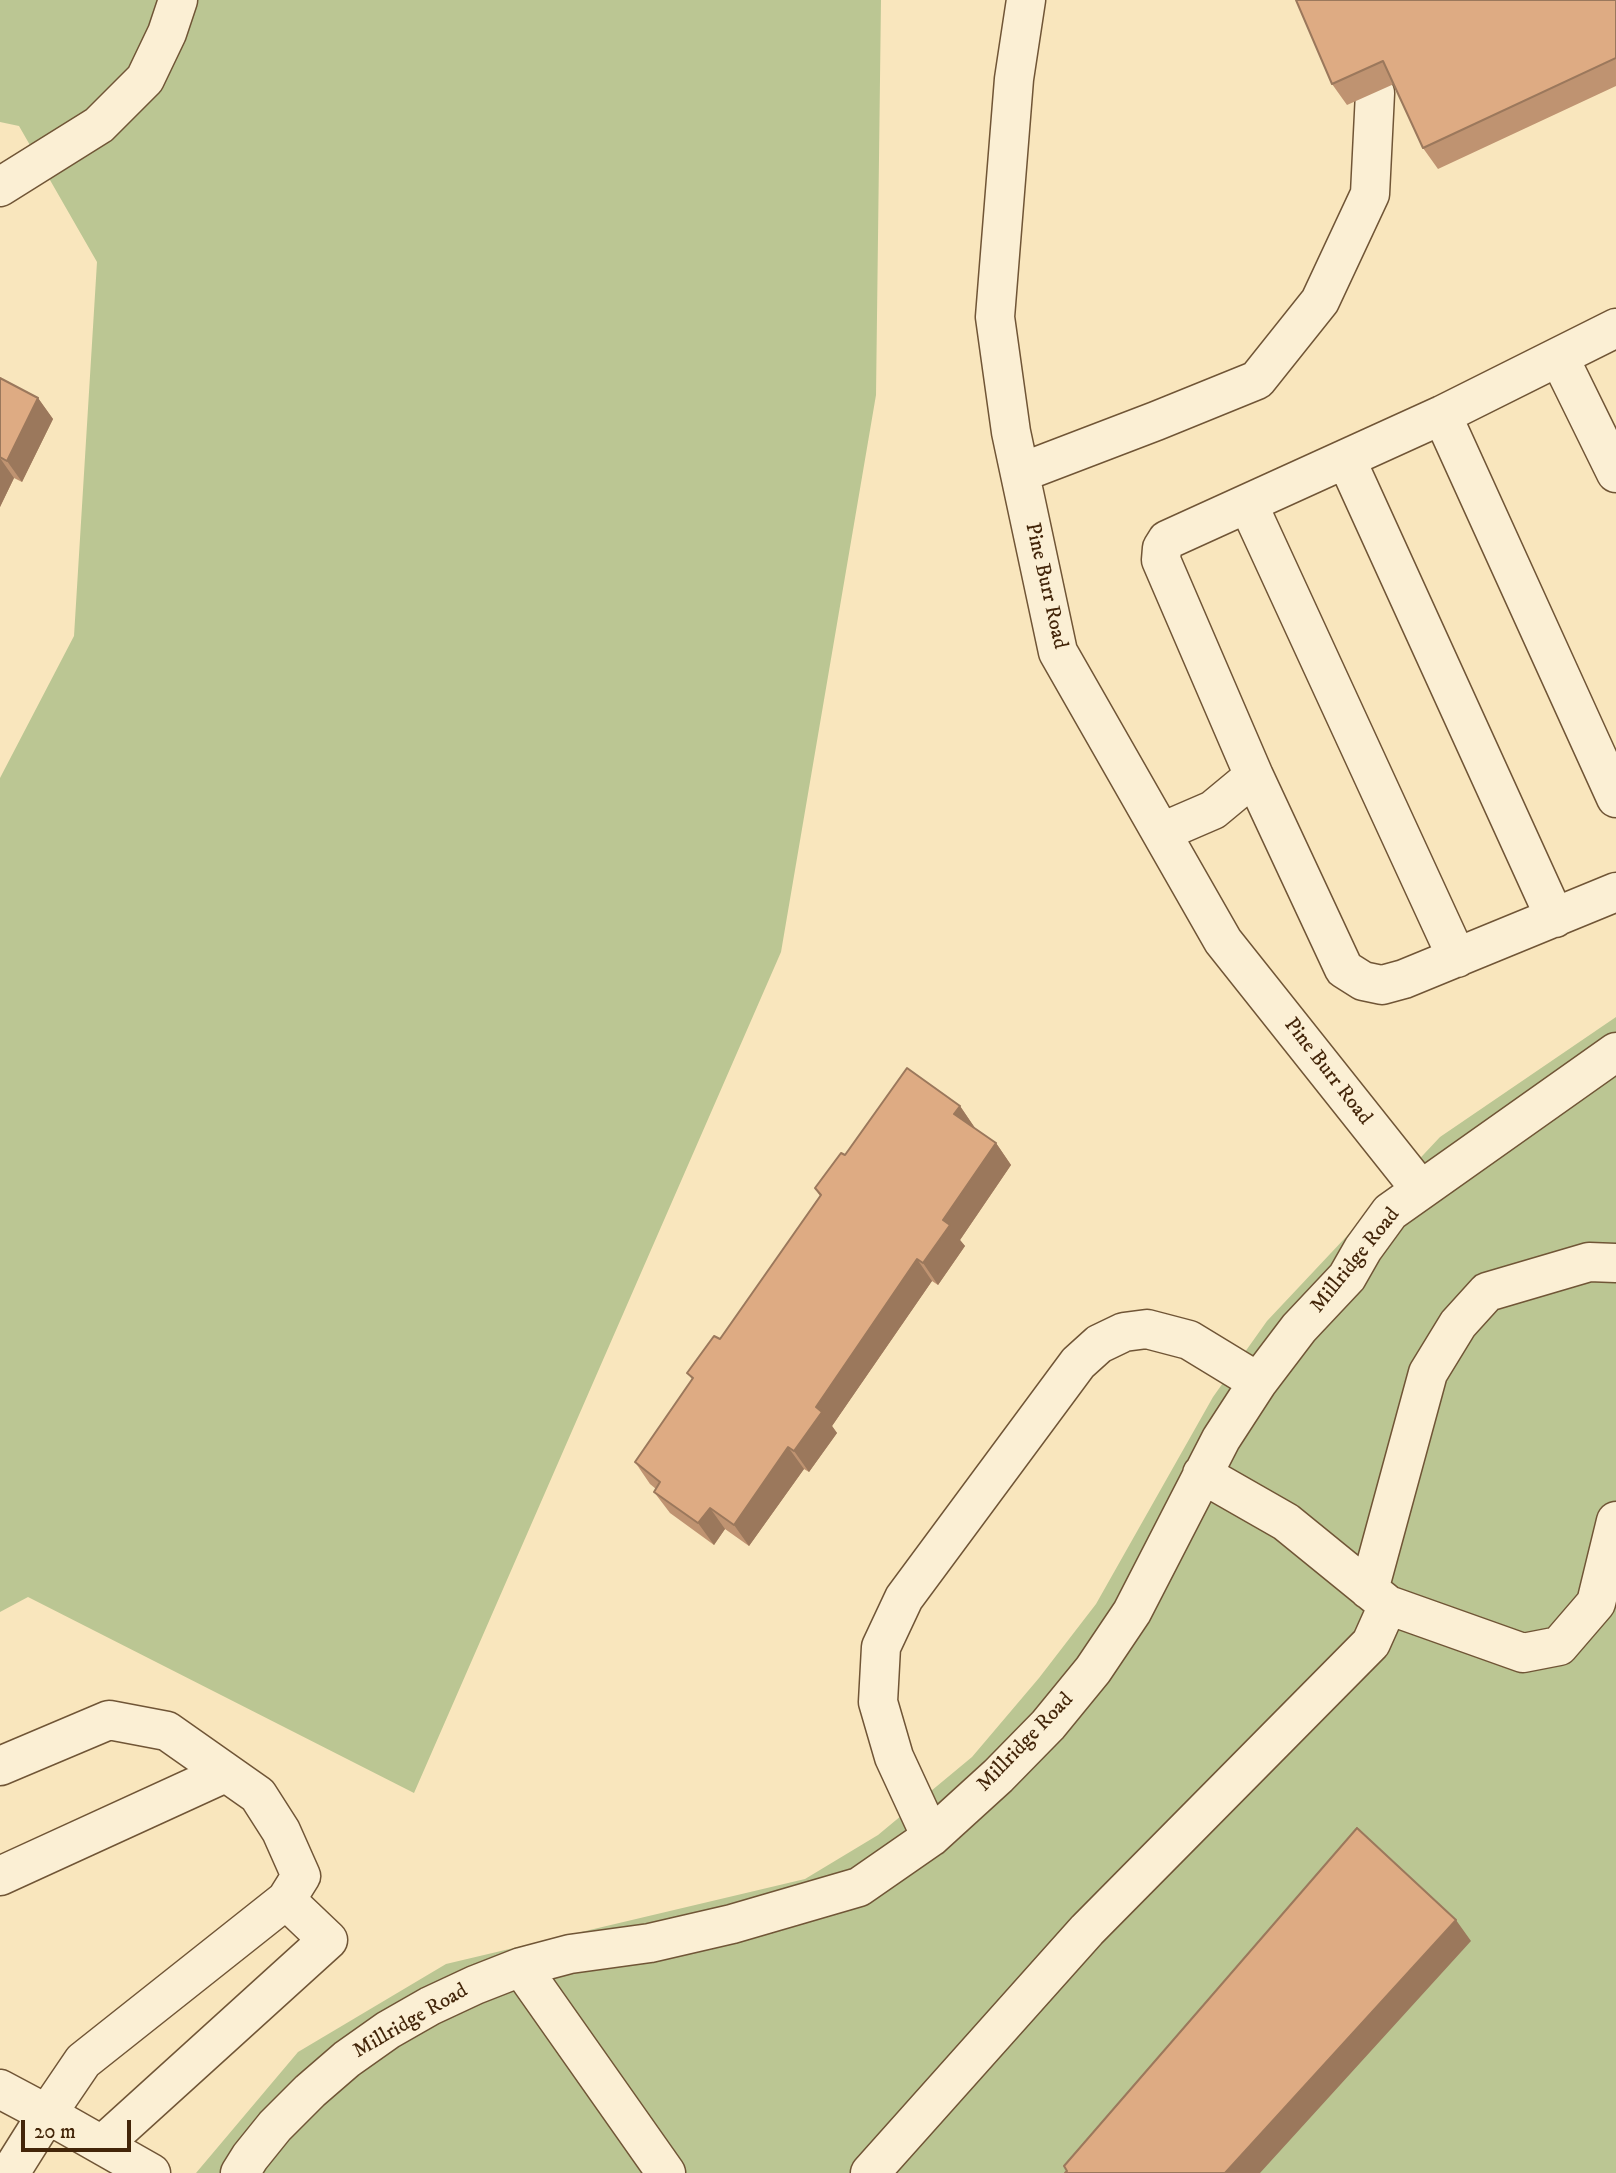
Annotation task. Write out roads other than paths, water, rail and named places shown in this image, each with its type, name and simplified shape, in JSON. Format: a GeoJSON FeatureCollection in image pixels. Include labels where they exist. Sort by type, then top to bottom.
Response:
{"type":"FeatureCollection","features":[{"type":"Feature","properties":{"kind":"street"},"geometry":{"type":"LineString","coordinates":[[0,187],[99,125],[145,79],[167,33],[178,0]]}},
{"type":"Feature","properties":{"kind":"street","name":"Pine Burr Road"},"geometry":{"type":"LineString","coordinates":[[1026,0],[1014,79],[995,317],[1011,432],[1058,652],[1223,941],[1421,1190]]}},
{"type":"Feature","properties":{"kind":"street"},"geometry":{"type":"LineString","coordinates":[[1020,473],[1257,380],[1320,301],[1370,194],[1375,93]]}},
{"type":"Feature","properties":{"kind":"street"},"geometry":{"type":"LineString","coordinates":[[1616,328],[1442,415],[1167,540],[1162,548],[1161,560],[1254,776],[1344,969],[1363,981],[1382,985],[1404,979],[1616,892]]}},
{"type":"Feature","properties":{"kind":"street"},"geometry":{"type":"LineString","coordinates":[[1559,357],[1616,473]]}},
{"type":"Feature","properties":{"kind":"street"},"geometry":{"type":"LineString","coordinates":[[1442,415],[1616,797]]}},
{"type":"Feature","properties":{"kind":"street"},"geometry":{"type":"LineString","coordinates":[[1346,459],[1555,918]]}},
{"type":"Feature","properties":{"kind":"street"},"geometry":{"type":"LineString","coordinates":[[1248,504],[1457,958]]}},
{"type":"Feature","properties":{"kind":"street"},"geometry":{"type":"LineString","coordinates":[[1162,832],[1213,810],[1254,776]]}},
{"type":"Feature","properties":{"kind":"street","name":"Millridge Road"},"geometry":{"type":"LineString","coordinates":[[240,2173],[275,2126],[347,2059],[430,2006],[475,1984],[521,1967],[570,1954],[650,1942],[732,1924],[859,1887],[931,1837],[998,1776],[1048,1725],[1093,1670],[1132,1612],[1221,1439],[1258,1382],[1299,1328],[1347,1277],[1363,1249],[1390,1212],[1616,1052]]}},
{"type":"Feature","properties":{"kind":"street"},"geometry":{"type":"LineString","coordinates":[[870,2173],[1087,1930],[1371,1643],[1378,1598],[1428,1373],[1458,1325],[1487,1292],[1589,1262],[1616,1263]]}},
{"type":"Feature","properties":{"kind":"street"},"geometry":{"type":"LineString","coordinates":[[931,1837],[894,1757],[878,1702],[881,1647],[904,1598],[1078,1363],[1099,1344],[1124,1332],[1147,1329],[1189,1340],[1258,1382]]}},
{"type":"Feature","properties":{"kind":"street"},"geometry":{"type":"LineString","coordinates":[[1202,1474],[1286,1522],[1378,1598],[1523,1653],[1559,1646],[1596,1603],[1616,1521]]}},
{"type":"Feature","properties":{"kind":"street"},"geometry":{"type":"LineString","coordinates":[[0,1766],[109,1720],[167,1731],[258,1795],[281,1831],[300,1876],[286,1900],[83,2061],[10,2173]]}},
{"type":"Feature","properties":{"kind":"street"},"geometry":{"type":"LineString","coordinates":[[0,1876],[225,1773]]}},
{"type":"Feature","properties":{"kind":"street"},"geometry":{"type":"LineString","coordinates":[[102,2145],[328,1940],[286,1900]]}},
{"type":"Feature","properties":{"kind":"street"},"geometry":{"type":"LineString","coordinates":[[521,1967],[666,2173]]}},
{"type":"Feature","properties":{"kind":"street"},"geometry":{"type":"LineString","coordinates":[[0,2089],[151,2173]]}}]}
